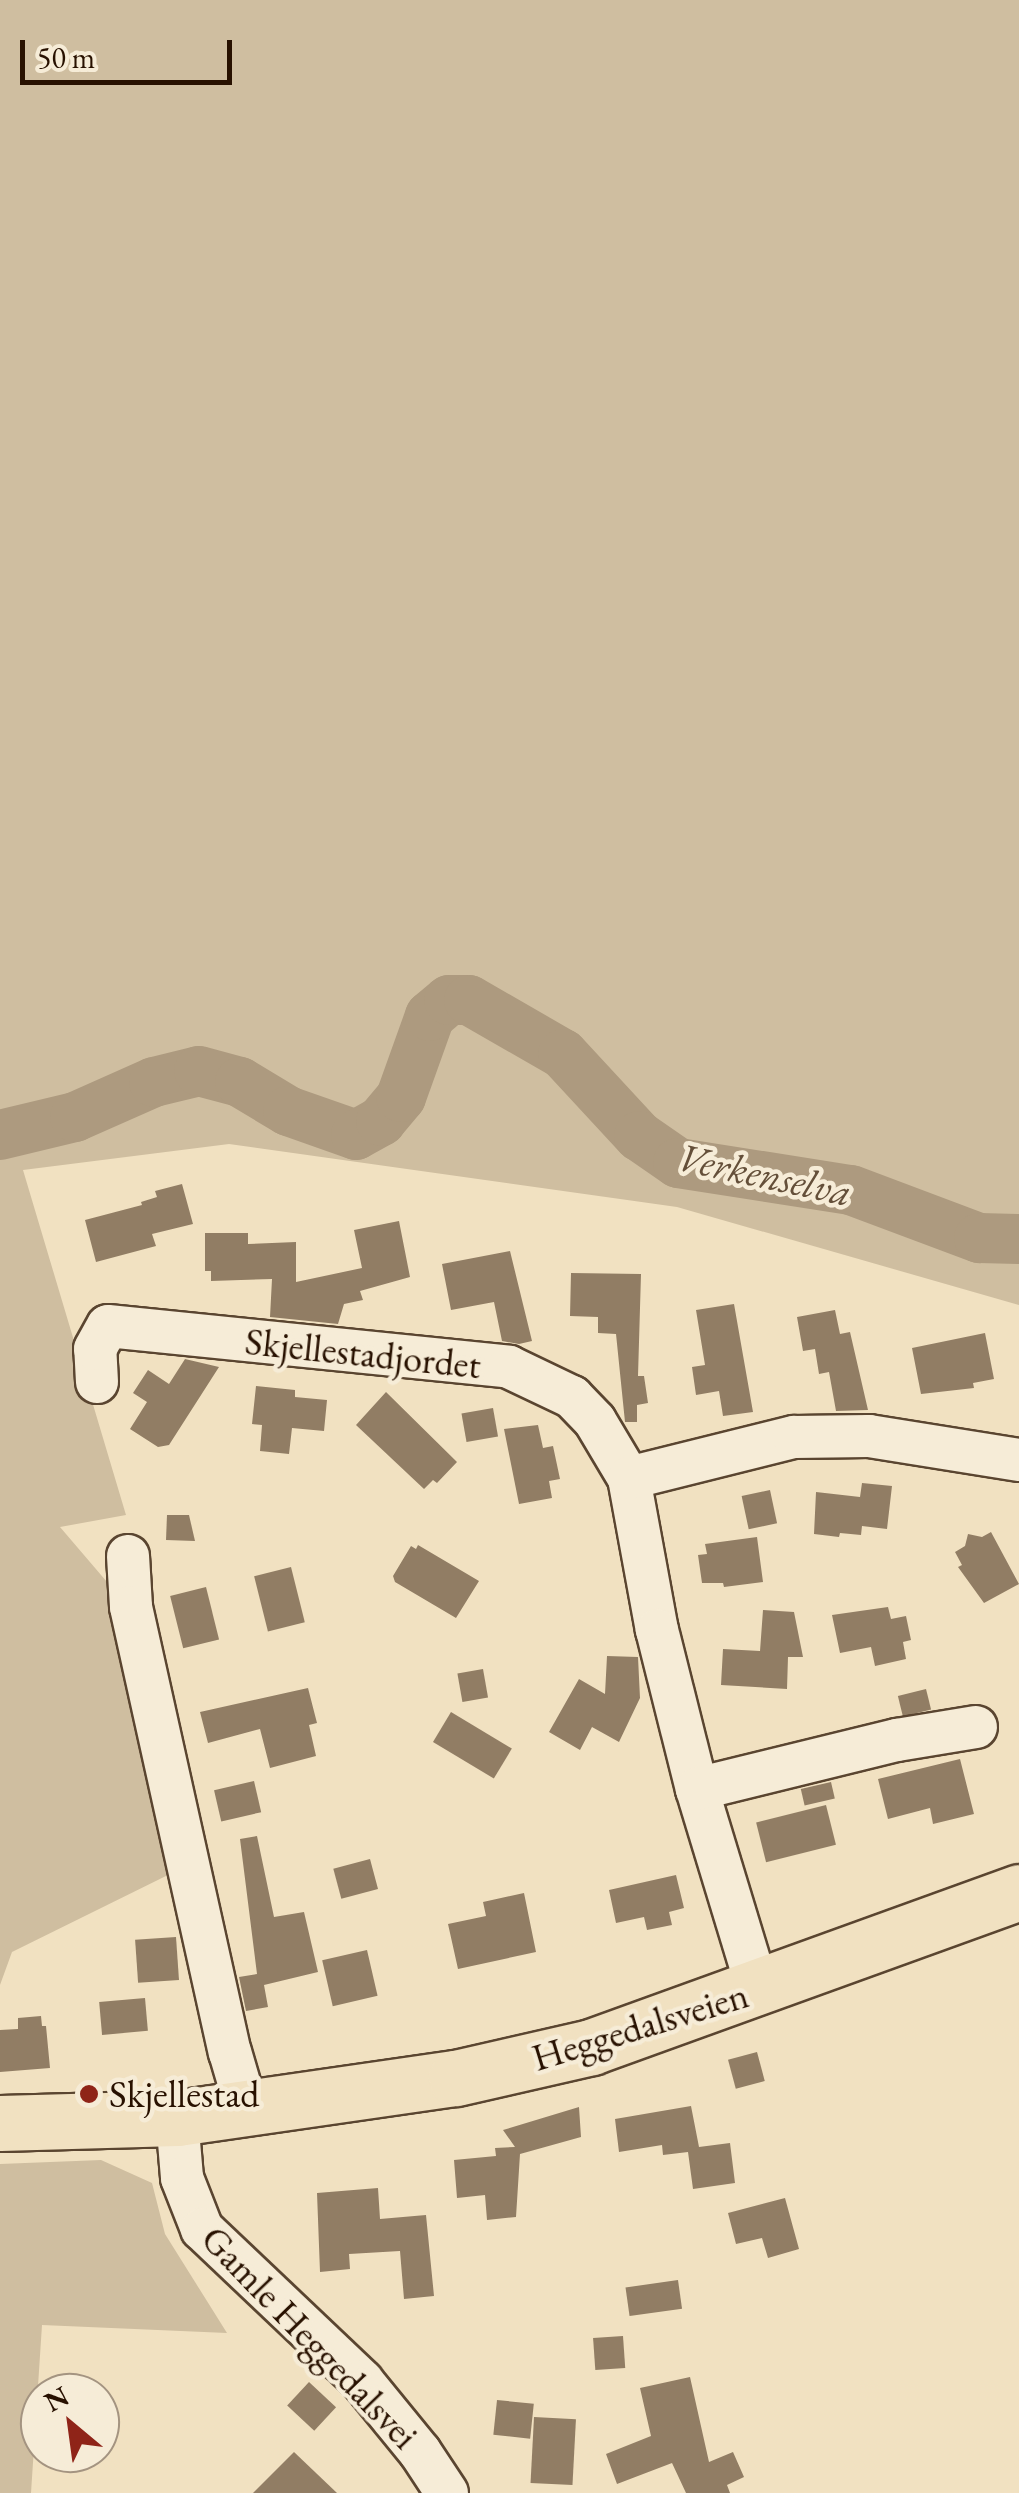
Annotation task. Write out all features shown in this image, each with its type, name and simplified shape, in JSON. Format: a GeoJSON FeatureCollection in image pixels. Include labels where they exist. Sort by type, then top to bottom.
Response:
{"type":"FeatureCollection","features":[{"type":"Feature","properties":{"kind":"main road","name":"Heggedalsveien"},"geometry":{"type":"LineString","coordinates":[[0,2124],[176,2118],[456,2078],[572,2051],[758,1990],[970,1907],[1019,1892]]}},
{"type":"Feature","properties":{"kind":"street","name":"Skjellestadjordet"},"geometry":{"type":"LineString","coordinates":[[97,1382],[94,1348],[108,1326],[509,1367],[572,1398],[595,1422],[629,1478],[657,1630],[697,1789],[758,1990]]}},
{"type":"Feature","properties":{"kind":"street"},"geometry":{"type":"LineString","coordinates":[[629,1478],[794,1437],[869,1436],[1019,1460]]}},
{"type":"Feature","properties":{"kind":"street"},"geometry":{"type":"LineString","coordinates":[[128,1556],[131,1607],[230,2052],[248,2110]]}},
{"type":"Feature","properties":{"kind":"street"},"geometry":{"type":"LineString","coordinates":[[697,1789],[897,1740],[976,1727]]}},
{"type":"Feature","properties":{"kind":"street","name":"Gamle Heggedalsvei"},"geometry":{"type":"LineString","coordinates":[[176,2118],[182,2178],[202,2229],[362,2381],[420,2452],[447,2493]]}},
{"type":"Feature","properties":{"kind":"shaded area"},"geometry":{"type":"Polygon","coordinates":[[[0,0],[1019,0],[1019,1305],[677,1207],[229,1144],[23,1170],[126,1515],[60,1527],[113,1589],[170,1874],[12,1952],[0,1985],[0,0]]]}},
{"type":"Feature","properties":{"kind":"shaded area"},"geometry":{"type":"Polygon","coordinates":[[[101,2160],[152,2183],[165,2234],[227,2333],[42,2325],[39,2373],[20,2373],[20,2473],[32,2473],[31,2493],[0,2493],[0,2164],[101,2160]]]}},
{"type":"Feature","properties":{"kind":"building"},"geometry":{"type":"Polygon","coordinates":[[[182,1184],[193,1224],[152,1234],[156,1246],[96,1262],[85,1220],[142,1205],[141,1202],[157,1197],[155,1191],[182,1184]]]}},
{"type":"Feature","properties":{"kind":"building"},"geometry":{"type":"Polygon","coordinates":[[[399,1221],[410,1277],[360,1291],[363,1300],[344,1304],[338,1324],[270,1317],[272,1279],[211,1281],[211,1271],[205,1271],[205,1233],[248,1233],[248,1244],[296,1242],[296,1282],[362,1268],[354,1230],[399,1221]]]}},
{"type":"Feature","properties":{"kind":"building"},"geometry":{"type":"Polygon","coordinates":[[[510,1251],[532,1341],[519,1344],[502,1341],[494,1302],[451,1310],[442,1264],[510,1251]]]}},
{"type":"Feature","properties":{"kind":"building"},"geometry":{"type":"Polygon","coordinates":[[[571,1273],[641,1274],[638,1376],[644,1376],[648,1403],[637,1405],[637,1422],[625,1422],[616,1334],[598,1333],[598,1317],[570,1316],[571,1273]]]}},
{"type":"Feature","properties":{"kind":"building"},"geometry":{"type":"Polygon","coordinates":[[[734,1304],[753,1412],[723,1416],[719,1391],[696,1395],[692,1367],[705,1365],[696,1310],[734,1304]]]}},
{"type":"Feature","properties":{"kind":"building"},"geometry":{"type":"Polygon","coordinates":[[[835,1310],[840,1334],[850,1332],[868,1410],[836,1411],[829,1372],[819,1374],[815,1349],[803,1351],[797,1317],[835,1310]]]}},
{"type":"Feature","properties":{"kind":"building"},"geometry":{"type":"Polygon","coordinates":[[[985,1333],[994,1379],[973,1383],[974,1388],[921,1394],[912,1348],[985,1333]]]}},
{"type":"Feature","properties":{"kind":"building"},"geometry":{"type":"Polygon","coordinates":[[[185,1359],[219,1367],[169,1445],[158,1447],[130,1429],[147,1402],[133,1393],[148,1370],[169,1384],[185,1359]]]}},
{"type":"Feature","properties":{"kind":"building"},"geometry":{"type":"Polygon","coordinates":[[[256,1386],[295,1390],[295,1397],[327,1400],[324,1431],[292,1428],[289,1454],[260,1451],[262,1425],[252,1424],[256,1386]]]}},
{"type":"Feature","properties":{"kind":"building"},"geometry":{"type":"Polygon","coordinates":[[[386,1392],[457,1462],[437,1483],[433,1480],[424,1489],[356,1425],[386,1392]]]}},
{"type":"Feature","properties":{"kind":"building"},"geometry":{"type":"Polygon","coordinates":[[[493,1408],[498,1437],[467,1442],[461,1414],[493,1408]]]}},
{"type":"Feature","properties":{"kind":"building"},"geometry":{"type":"Polygon","coordinates":[[[538,1425],[543,1448],[553,1446],[560,1479],[549,1481],[552,1498],[519,1504],[504,1429],[538,1425]]]}},
{"type":"Feature","properties":{"kind":"building"},"geometry":{"type":"Polygon","coordinates":[[[862,1483],[892,1486],[887,1529],[862,1526],[861,1535],[840,1533],[839,1537],[814,1534],[816,1492],[860,1497],[862,1483]]]}},
{"type":"Feature","properties":{"kind":"building"},"geometry":{"type":"Polygon","coordinates":[[[770,1490],[777,1523],[749,1529],[742,1496],[770,1490]]]}},
{"type":"Feature","properties":{"kind":"building"},"geometry":{"type":"Polygon","coordinates":[[[167,1515],[189,1515],[195,1541],[166,1540],[167,1515]]]}},
{"type":"Feature","properties":{"kind":"building"},"geometry":{"type":"Polygon","coordinates":[[[991,1532],[1019,1584],[984,1603],[958,1567],[962,1565],[955,1552],[965,1546],[968,1534],[982,1537],[991,1532]]]}},
{"type":"Feature","properties":{"kind":"building"},"geometry":{"type":"Polygon","coordinates":[[[757,1537],[763,1582],[724,1587],[723,1583],[702,1583],[698,1555],[707,1554],[705,1544],[757,1537]]]}},
{"type":"Feature","properties":{"kind":"building"},"geometry":{"type":"Polygon","coordinates":[[[418,1545],[479,1581],[456,1618],[395,1582],[393,1576],[411,1546],[416,1549],[418,1545]]]}},
{"type":"Feature","properties":{"kind":"building"},"geometry":{"type":"Polygon","coordinates":[[[291,1567],[305,1622],[268,1631],[254,1576],[291,1567]]]}},
{"type":"Feature","properties":{"kind":"building"},"geometry":{"type":"Polygon","coordinates":[[[206,1587],[219,1639],[183,1648],[170,1596],[206,1587]]]}},
{"type":"Feature","properties":{"kind":"building"},"geometry":{"type":"Polygon","coordinates":[[[888,1607],[891,1619],[906,1616],[911,1640],[903,1642],[906,1659],[875,1666],[871,1647],[840,1653],[832,1615],[888,1607]]]}},
{"type":"Feature","properties":{"kind":"building"},"geometry":{"type":"Polygon","coordinates":[[[763,1610],[794,1612],[803,1657],[788,1657],[787,1689],[721,1685],[723,1649],[760,1651],[763,1610]]]}},
{"type":"Feature","properties":{"kind":"building"},"geometry":{"type":"Polygon","coordinates":[[[607,1656],[638,1657],[640,1698],[619,1742],[592,1727],[580,1750],[549,1732],[579,1679],[605,1694],[607,1656]]]}},
{"type":"Feature","properties":{"kind":"building"},"geometry":{"type":"Polygon","coordinates":[[[483,1669],[488,1698],[462,1702],[457,1674],[483,1669]]]}},
{"type":"Feature","properties":{"kind":"building"},"geometry":{"type":"Polygon","coordinates":[[[308,1688],[317,1723],[309,1725],[316,1756],[270,1768],[260,1729],[208,1743],[200,1712],[308,1688]]]}},
{"type":"Feature","properties":{"kind":"building"},"geometry":{"type":"Polygon","coordinates":[[[926,1689],[931,1709],[903,1716],[898,1696],[926,1689]]]}},
{"type":"Feature","properties":{"kind":"building"},"geometry":{"type":"Polygon","coordinates":[[[451,1712],[512,1749],[494,1779],[433,1742],[451,1712]]]}},
{"type":"Feature","properties":{"kind":"building"},"geometry":{"type":"Polygon","coordinates":[[[960,1759],[974,1814],[933,1824],[930,1808],[888,1819],[878,1779],[960,1759]]]}},
{"type":"Feature","properties":{"kind":"building"},"geometry":{"type":"Polygon","coordinates":[[[254,1781],[261,1812],[221,1821],[214,1790],[254,1781]]]}},
{"type":"Feature","properties":{"kind":"building"},"geometry":{"type":"Polygon","coordinates":[[[831,1782],[835,1799],[805,1806],[801,1789],[831,1782]]]}},
{"type":"Feature","properties":{"kind":"building"},"geometry":{"type":"Polygon","coordinates":[[[826,1805],[836,1845],[766,1862],[756,1822],[826,1805]]]}},
{"type":"Feature","properties":{"kind":"building"},"geometry":{"type":"Polygon","coordinates":[[[257,1836],[274,1917],[304,1912],[318,1972],[264,1985],[268,2007],[246,2011],[239,1977],[257,1974],[240,1839],[257,1836]]]}},
{"type":"Feature","properties":{"kind":"building"},"geometry":{"type":"Polygon","coordinates":[[[370,1859],[378,1889],[341,1899],[333,1869],[370,1859]]]}},
{"type":"Feature","properties":{"kind":"building"},"geometry":{"type":"Polygon","coordinates":[[[676,1875],[684,1908],[669,1912],[672,1925],[647,1930],[644,1917],[616,1923],[609,1890],[676,1875]]]}},
{"type":"Feature","properties":{"kind":"building"},"geometry":{"type":"Polygon","coordinates":[[[524,1893],[536,1952],[458,1969],[448,1924],[486,1916],[483,1902],[524,1893]]]}},
{"type":"Feature","properties":{"kind":"building"},"geometry":{"type":"Polygon","coordinates":[[[176,1937],[179,1980],[138,1983],[135,1940],[176,1937]]]}},
{"type":"Feature","properties":{"kind":"building"},"geometry":{"type":"Polygon","coordinates":[[[367,1950],[378,1996],[333,2006],[322,1960],[367,1950]]]}},
{"type":"Feature","properties":{"kind":"building"},"geometry":{"type":"Polygon","coordinates":[[[145,1998],[148,2031],[102,2035],[99,2002],[145,1998]]]}},
{"type":"Feature","properties":{"kind":"building"},"geometry":{"type":"Polygon","coordinates":[[[41,2016],[42,2026],[46,2026],[50,2068],[0,2072],[0,2030],[18,2029],[18,2018],[41,2016]]]}},
{"type":"Feature","properties":{"kind":"building"},"geometry":{"type":"Polygon","coordinates":[[[757,2052],[765,2081],[736,2089],[728,2060],[757,2052]]]}},
{"type":"Feature","properties":{"kind":"building"},"geometry":{"type":"Polygon","coordinates":[[[691,2106],[699,2147],[730,2143],[735,2183],[693,2189],[688,2152],[663,2155],[662,2145],[619,2152],[615,2119],[691,2106]]]}},
{"type":"Feature","properties":{"kind":"building"},"geometry":{"type":"Polygon","coordinates":[[[579,2107],[581,2137],[520,2154],[516,2217],[487,2220],[485,2195],[457,2198],[454,2160],[496,2156],[495,2148],[515,2147],[503,2130],[579,2107]]]}},
{"type":"Feature","properties":{"kind":"building"},"geometry":{"type":"Polygon","coordinates":[[[378,2188],[380,2219],[426,2215],[434,2296],[404,2299],[400,2251],[349,2254],[350,2269],[320,2272],[317,2193],[378,2188]]]}},
{"type":"Feature","properties":{"kind":"building"},"geometry":{"type":"Polygon","coordinates":[[[785,2198],[799,2249],[768,2258],[762,2238],[736,2244],[728,2213],[785,2198]]]}},
{"type":"Feature","properties":{"kind":"building"},"geometry":{"type":"Polygon","coordinates":[[[678,2280],[682,2309],[630,2316],[626,2287],[678,2280]]]}},
{"type":"Feature","properties":{"kind":"building"},"geometry":{"type":"Polygon","coordinates":[[[623,2336],[625,2368],[595,2370],[593,2338],[623,2336]]]}},
{"type":"Feature","properties":{"kind":"building"},"geometry":{"type":"Polygon","coordinates":[[[690,2377],[709,2462],[733,2452],[744,2477],[727,2485],[730,2493],[686,2493],[672,2463],[617,2484],[606,2454],[651,2436],[640,2388],[690,2377]]]}},
{"type":"Feature","properties":{"kind":"building"},"geometry":{"type":"Polygon","coordinates":[[[309,2382],[336,2407],[314,2431],[287,2405],[309,2382]]]}},
{"type":"Feature","properties":{"kind":"building"},"geometry":{"type":"Polygon","coordinates":[[[497,2400],[534,2404],[530,2439],[493,2435],[497,2400]]]}},
{"type":"Feature","properties":{"kind":"building"},"geometry":{"type":"Polygon","coordinates":[[[534,2417],[576,2419],[572,2485],[531,2483],[534,2417]]]}},
{"type":"Feature","properties":{"kind":"building"},"geometry":{"type":"Polygon","coordinates":[[[294,2452],[337,2493],[253,2493],[294,2452]]]}},
{"type":"Feature","properties":{"kind":"waterway","name":"Verkenselva"},"geometry":{"type":"LineString","coordinates":[[0,1135],[75,1117],[154,1082],[199,1071],[240,1082],[288,1111],[356,1135],[381,1121],[401,1097],[430,1016],[449,1000],[469,1000],[563,1054],[639,1136],[678,1163],[851,1190],[979,1238],[1019,1239]]}},
{"type":"Feature","properties":{"kind":"place","name":"Skjellestad"},"geometry":{"type":"Point","coordinates":[89,2094]}}]}
